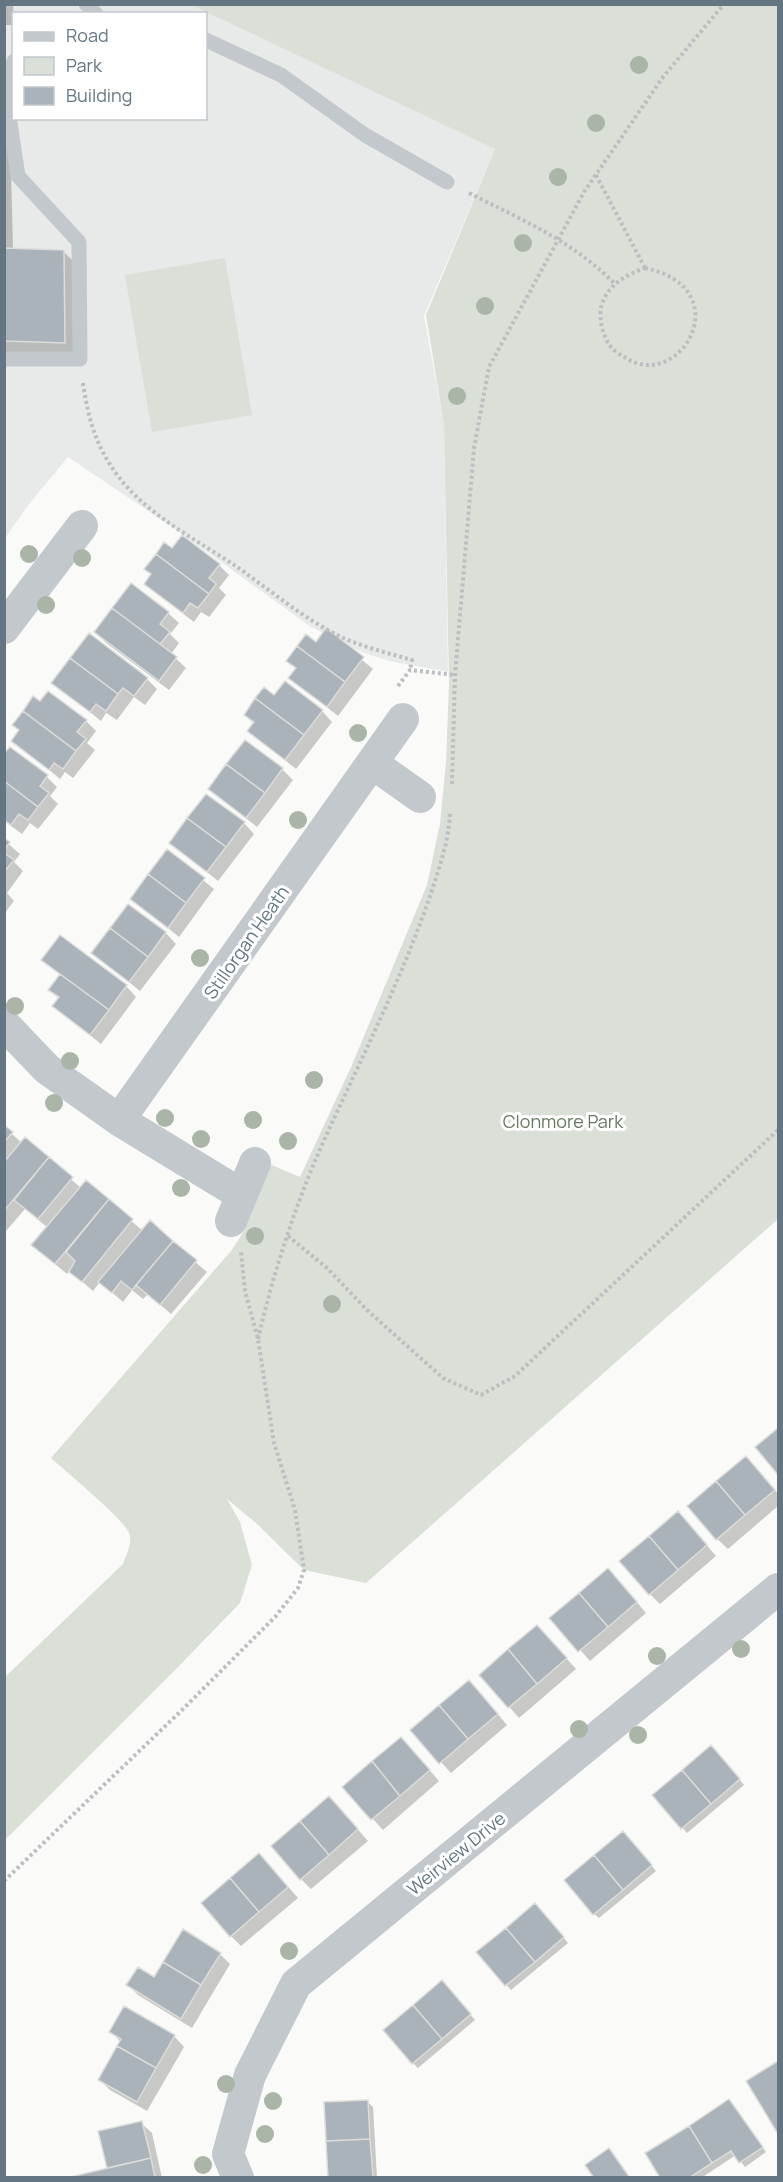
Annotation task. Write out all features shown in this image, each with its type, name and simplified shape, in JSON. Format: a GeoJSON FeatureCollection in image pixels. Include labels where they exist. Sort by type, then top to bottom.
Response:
{"type":"FeatureCollection","features":[{"type":"Feature","properties":{"kind":"street"},"geometry":{"type":"LineString","coordinates":[[4,628],[82,526]]}},
{"type":"Feature","properties":{"kind":"street","name":"Stillorgan Heath"},"geometry":{"type":"LineString","coordinates":[[119,1120],[403,719]]}},
{"type":"Feature","properties":{"kind":"street"},"geometry":{"type":"LineString","coordinates":[[372,763],[420,797]]}},
{"type":"Feature","properties":{"kind":"street"},"geometry":{"type":"LineString","coordinates":[[4,1024],[47,1070],[119,1120],[236,1208],[255,1163]]}},
{"type":"Feature","properties":{"kind":"street","name":"Weirview Drive"},"geometry":{"type":"LineString","coordinates":[[237,2178],[228,2154],[250,2075],[296,1984],[778,1589]]}},
{"type":"Feature","properties":{"kind":"lane"},"geometry":{"type":"LineString","coordinates":[[207,40],[280,75],[365,135],[447,182]]}},
{"type":"Feature","properties":{"kind":"lane"},"geometry":{"type":"LineString","coordinates":[[4,358],[80,359],[79,242],[18,176],[6,96],[12,70]]}},
{"type":"Feature","properties":{"kind":"path"},"geometry":{"type":"LineString","coordinates":[[451,795],[455,675],[474,448],[489,367],[558,239],[596,175],[663,77],[724,4]]}},
{"type":"Feature","properties":{"kind":"path"},"geometry":{"type":"LineString","coordinates":[[596,175],[645,268]]}},
{"type":"Feature","properties":{"kind":"path"},"geometry":{"type":"LineString","coordinates":[[447,182],[558,239],[594,263],[614,284]]}},
{"type":"Feature","properties":{"kind":"path"},"geometry":{"type":"LineString","coordinates":[[645,268],[662,272],[676,279],[687,291],[694,306],[695,322],[691,338],[681,351],[668,360],[652,365],[635,363],[620,356],[609,344],[602,329],[601,313],[605,297],[614,284],[623,277],[645,268]]}},
{"type":"Feature","properties":{"kind":"path"},"geometry":{"type":"LineString","coordinates":[[80,359],[91,427],[118,477],[144,503],[271,592],[338,635],[412,660],[410,670]]}},
{"type":"Feature","properties":{"kind":"path"},"geometry":{"type":"LineString","coordinates":[[258,1339],[270,1287],[330,1126],[418,932],[447,846],[451,806]]}},
{"type":"Feature","properties":{"kind":"path"},"geometry":{"type":"LineString","coordinates":[[288,1236],[328,1269],[367,1310],[443,1378],[482,1395],[515,1376],[778,1130]]}},
{"type":"Feature","properties":{"kind":"path"},"geometry":{"type":"LineString","coordinates":[[4,1881],[183,1709],[275,1617],[298,1588],[304,1570],[297,1520],[274,1443],[258,1339],[245,1291],[241,1253],[222,1233],[236,1208]]}},
{"type":"Feature","properties":{"kind":"shaded area"},"geometry":{"type":"Polygon","coordinates":[[[5,5],[562,5],[495,149],[424,316],[444,424],[448,672],[389,661],[364,653],[311,627],[181,533],[68,457],[5,538],[5,5]]]}},
{"type":"Feature","properties":{"kind":"green space","name":"Clonmore Park"},"geometry":{"type":"Polygon","coordinates":[[[198,4],[778,5],[778,1219],[366,1583],[304,1570],[256,1523],[227,1499],[240,1522],[252,1565],[240,1603],[5,1840],[5,1677],[123,1564],[129,1549],[129,1533],[125,1526],[51,1458],[231,1251],[244,1231],[269,1164],[300,1177],[352,1065],[427,885],[440,824],[446,763],[449,684],[444,425],[426,315],[495,149],[196,7],[198,4]]]}},
{"type":"Feature","properties":{"kind":"green space"},"geometry":{"type":"Polygon","coordinates":[[[225,258],[252,415],[152,432],[125,275],[225,258]]]}},
{"type":"Feature","properties":{"kind":"building"},"geometry":{"type":"Polygon","coordinates":[[[4,248],[64,250],[65,343],[4,341],[4,248]]]}},
{"type":"Feature","properties":{"kind":"building"},"geometry":{"type":"Polygon","coordinates":[[[182,535],[220,564],[209,578],[216,584],[209,594],[156,554],[164,542],[172,548],[182,535]]]}},
{"type":"Feature","properties":{"kind":"building"},"geometry":{"type":"Polygon","coordinates":[[[156,554],[209,594],[198,608],[190,603],[183,613],[144,584],[151,574],[144,569],[156,554]]]}},
{"type":"Feature","properties":{"kind":"building"},"geometry":{"type":"Polygon","coordinates":[[[131,583],[169,612],[160,624],[170,632],[160,644],[112,608],[131,583]]]}},
{"type":"Feature","properties":{"kind":"building"},"geometry":{"type":"Polygon","coordinates":[[[112,608],[177,657],[159,681],[94,632],[112,608]]]}},
{"type":"Feature","properties":{"kind":"building"},"geometry":{"type":"Polygon","coordinates":[[[326,628],[364,657],[345,682],[297,646],[306,634],[316,642],[326,628]]]}},
{"type":"Feature","properties":{"kind":"building"},"geometry":{"type":"Polygon","coordinates":[[[89,633],[148,678],[134,696],[123,688],[118,694],[70,658],[89,633]]]}},
{"type":"Feature","properties":{"kind":"building"},"geometry":{"type":"Polygon","coordinates":[[[297,646],[345,682],[327,707],[288,678],[296,668],[286,661],[297,646]]]}},
{"type":"Feature","properties":{"kind":"building"},"geometry":{"type":"Polygon","coordinates":[[[70,658],[118,694],[106,711],[96,704],[90,712],[51,683],[70,658]]]}},
{"type":"Feature","properties":{"kind":"building"},"geometry":{"type":"Polygon","coordinates":[[[285,681],[323,710],[304,735],[255,698],[264,687],[274,695],[285,681]]]}},
{"type":"Feature","properties":{"kind":"building"},"geometry":{"type":"Polygon","coordinates":[[[48,691],[87,720],[77,732],[86,739],[76,751],[23,711],[33,696],[40,701],[48,691]]]}},
{"type":"Feature","properties":{"kind":"building"},"geometry":{"type":"Polygon","coordinates":[[[255,698],[304,735],[285,760],[247,731],[254,722],[244,715],[255,698]]]}},
{"type":"Feature","properties":{"kind":"building"},"geometry":{"type":"Polygon","coordinates":[[[23,711],[76,751],[63,769],[54,763],[49,770],[11,741],[19,730],[12,725],[23,711]]]}},
{"type":"Feature","properties":{"kind":"building"},"geometry":{"type":"Polygon","coordinates":[[[245,740],[283,768],[265,793],[226,764],[245,740]]]}},
{"type":"Feature","properties":{"kind":"building"},"geometry":{"type":"Polygon","coordinates":[[[10,747],[48,775],[40,786],[49,793],[38,807],[4,781],[4,753],[10,747]]]}},
{"type":"Feature","properties":{"kind":"building"},"geometry":{"type":"Polygon","coordinates":[[[226,764],[265,793],[246,818],[208,789],[226,764]]]}},
{"type":"Feature","properties":{"kind":"building"},"geometry":{"type":"Polygon","coordinates":[[[4,781],[38,807],[28,820],[19,814],[11,825],[4,820],[4,781]]]}},
{"type":"Feature","properties":{"kind":"building"},"geometry":{"type":"Polygon","coordinates":[[[206,794],[245,822],[226,847],[187,818],[206,794]]]}},
{"type":"Feature","properties":{"kind":"building"},"geometry":{"type":"Polygon","coordinates":[[[187,818],[226,847],[207,872],[169,843],[187,818]]]}},
{"type":"Feature","properties":{"kind":"building"},"geometry":{"type":"Polygon","coordinates":[[[4,838],[10,842],[4,850],[4,838]]]}},
{"type":"Feature","properties":{"kind":"building"},"geometry":{"type":"Polygon","coordinates":[[[167,849],[205,878],[186,903],[148,874],[167,849]]]}},
{"type":"Feature","properties":{"kind":"building"},"geometry":{"type":"Polygon","coordinates":[[[4,853],[14,860],[4,872],[4,853]]]}},
{"type":"Feature","properties":{"kind":"building"},"geometry":{"type":"Polygon","coordinates":[[[148,874],[186,903],[168,928],[130,899],[148,874]]]}},
{"type":"Feature","properties":{"kind":"building"},"geometry":{"type":"Polygon","coordinates":[[[128,904],[166,932],[148,957],[110,928],[128,904]]]}},
{"type":"Feature","properties":{"kind":"building"},"geometry":{"type":"Polygon","coordinates":[[[110,928],[148,957],[129,982],[91,953],[110,928]]]}},
{"type":"Feature","properties":{"kind":"building"},"geometry":{"type":"Polygon","coordinates":[[[60,935],[127,985],[109,1010],[41,960],[60,935]]]}},
{"type":"Feature","properties":{"kind":"building"},"geometry":{"type":"Polygon","coordinates":[[[60,974],[109,1010],[90,1035],[52,1006],[59,997],[48,990],[60,974]]]}},
{"type":"Feature","properties":{"kind":"building"},"geometry":{"type":"Polygon","coordinates":[[[4,1125],[13,1132],[4,1142],[4,1125]]]}},
{"type":"Feature","properties":{"kind":"building"},"geometry":{"type":"Polygon","coordinates":[[[25,1137],[49,1157],[4,1211],[4,1162],[25,1137]]]}},
{"type":"Feature","properties":{"kind":"building"},"geometry":{"type":"Polygon","coordinates":[[[49,1157],[73,1177],[38,1219],[14,1200],[49,1157]]]}},
{"type":"Feature","properties":{"kind":"building"},"geometry":{"type":"Polygon","coordinates":[[[86,1180],[109,1199],[55,1264],[31,1245],[86,1180]]]}},
{"type":"Feature","properties":{"kind":"building"},"geometry":{"type":"Polygon","coordinates":[[[109,1199],[133,1219],[82,1282],[69,1272],[75,1261],[66,1252],[109,1199]]]}},
{"type":"Feature","properties":{"kind":"building"},"geometry":{"type":"Polygon","coordinates":[[[150,1220],[173,1241],[132,1290],[121,1281],[112,1293],[98,1282],[150,1220]]]}},
{"type":"Feature","properties":{"kind":"building"},"geometry":{"type":"Polygon","coordinates":[[[173,1241],[197,1260],[160,1305],[136,1285],[173,1241]]]}},
{"type":"Feature","properties":{"kind":"building"},"geometry":{"type":"Polygon","coordinates":[[[778,1428],[778,1475],[755,1447],[778,1428]]]}},
{"type":"Feature","properties":{"kind":"building"},"geometry":{"type":"Polygon","coordinates":[[[746,1456],[775,1490],[745,1515],[716,1481],[746,1456]]]}},
{"type":"Feature","properties":{"kind":"building"},"geometry":{"type":"Polygon","coordinates":[[[716,1481],[745,1515],[716,1540],[687,1506],[716,1481]]]}},
{"type":"Feature","properties":{"kind":"building"},"geometry":{"type":"Polygon","coordinates":[[[678,1511],[707,1545],[678,1570],[649,1536],[678,1511]]]}},
{"type":"Feature","properties":{"kind":"building"},"geometry":{"type":"Polygon","coordinates":[[[649,1536],[678,1570],[649,1595],[619,1561],[649,1536]]]}},
{"type":"Feature","properties":{"kind":"building"},"geometry":{"type":"Polygon","coordinates":[[[608,1568],[637,1602],[608,1627],[579,1593],[608,1568]]]}},
{"type":"Feature","properties":{"kind":"building"},"geometry":{"type":"Polygon","coordinates":[[[579,1593],[608,1627],[578,1652],[549,1618],[579,1593]]]}},
{"type":"Feature","properties":{"kind":"building"},"geometry":{"type":"Polygon","coordinates":[[[537,1625],[567,1658],[537,1684],[508,1649],[537,1625]]]}},
{"type":"Feature","properties":{"kind":"building"},"geometry":{"type":"Polygon","coordinates":[[[508,1649],[537,1684],[508,1708],[479,1675],[508,1649]]]}},
{"type":"Feature","properties":{"kind":"building"},"geometry":{"type":"Polygon","coordinates":[[[469,1680],[498,1714],[468,1739],[439,1705],[469,1680]]]}},
{"type":"Feature","properties":{"kind":"building"},"geometry":{"type":"Polygon","coordinates":[[[439,1705],[468,1739],[439,1764],[410,1730],[439,1705]]]}},
{"type":"Feature","properties":{"kind":"building"},"geometry":{"type":"Polygon","coordinates":[[[401,1737],[430,1770],[400,1796],[372,1761],[401,1737]]]}},
{"type":"Feature","properties":{"kind":"building"},"geometry":{"type":"Polygon","coordinates":[[[711,1745],[740,1779],[711,1804],[682,1770],[711,1745]]]}},
{"type":"Feature","properties":{"kind":"building"},"geometry":{"type":"Polygon","coordinates":[[[372,1761],[400,1796],[371,1820],[342,1787],[372,1761]]]}},
{"type":"Feature","properties":{"kind":"building"},"geometry":{"type":"Polygon","coordinates":[[[682,1770],[711,1804],[681,1829],[652,1795],[682,1770]]]}},
{"type":"Feature","properties":{"kind":"building"},"geometry":{"type":"Polygon","coordinates":[[[329,1796],[358,1829],[329,1855],[300,1821],[329,1796]]]}},
{"type":"Feature","properties":{"kind":"building"},"geometry":{"type":"Polygon","coordinates":[[[300,1821],[329,1855],[300,1880],[271,1846],[300,1821]]]}},
{"type":"Feature","properties":{"kind":"building"},"geometry":{"type":"Polygon","coordinates":[[[623,1831],[652,1865],[623,1890],[594,1855],[623,1831]]]}},
{"type":"Feature","properties":{"kind":"building"},"geometry":{"type":"Polygon","coordinates":[[[259,1853],[288,1887],[259,1912],[230,1878],[259,1853]]]}},
{"type":"Feature","properties":{"kind":"building"},"geometry":{"type":"Polygon","coordinates":[[[594,1855],[623,1890],[593,1915],[564,1880],[594,1855]]]}},
{"type":"Feature","properties":{"kind":"building"},"geometry":{"type":"Polygon","coordinates":[[[230,1878],[259,1912],[230,1937],[201,1903],[230,1878]]]}},
{"type":"Feature","properties":{"kind":"building"},"geometry":{"type":"Polygon","coordinates":[[[535,1903],[564,1937],[535,1962],[506,1928],[535,1903]]]}},
{"type":"Feature","properties":{"kind":"building"},"geometry":{"type":"Polygon","coordinates":[[[506,1928],[535,1962],[505,1986],[476,1952],[506,1928]]]}},
{"type":"Feature","properties":{"kind":"building"},"geometry":{"type":"Polygon","coordinates":[[[183,1929],[221,1953],[201,1985],[163,1962],[183,1929]]]}},
{"type":"Feature","properties":{"kind":"building"},"geometry":{"type":"Polygon","coordinates":[[[163,1962],[201,1985],[181,2019],[126,1985],[138,1967],[154,1977],[163,1962]]]}},
{"type":"Feature","properties":{"kind":"building"},"geometry":{"type":"Polygon","coordinates":[[[442,1980],[471,2014],[442,2039],[413,2005],[442,1980]]]}},
{"type":"Feature","properties":{"kind":"building"},"geometry":{"type":"Polygon","coordinates":[[[413,2005],[442,2039],[412,2064],[383,2030],[413,2005]]]}},
{"type":"Feature","properties":{"kind":"building"},"geometry":{"type":"Polygon","coordinates":[[[124,2006],[175,2035],[156,2068],[117,2046],[121,2039],[109,2032],[124,2006]]]}},
{"type":"Feature","properties":{"kind":"building"},"geometry":{"type":"Polygon","coordinates":[[[117,2046],[156,2068],[137,2102],[98,2080],[117,2046]]]}},
{"type":"Feature","properties":{"kind":"building"},"geometry":{"type":"Polygon","coordinates":[[[778,2061],[778,2134],[746,2081],[778,2061]]]}},
{"type":"Feature","properties":{"kind":"building"},"geometry":{"type":"Polygon","coordinates":[[[729,2099],[763,2147],[739,2163],[731,2151],[712,2163],[689,2126],[729,2099]]]}},
{"type":"Feature","properties":{"kind":"building"},"geometry":{"type":"Polygon","coordinates":[[[368,2100],[370,2139],[326,2141],[324,2102],[368,2100]]]}},
{"type":"Feature","properties":{"kind":"building"},"geometry":{"type":"Polygon","coordinates":[[[142,2121],[151,2158],[107,2168],[98,2131],[142,2121]]]}},
{"type":"Feature","properties":{"kind":"building"},"geometry":{"type":"Polygon","coordinates":[[[689,2126],[712,2163],[689,2178],[660,2178],[645,2153],[689,2126]]]}},
{"type":"Feature","properties":{"kind":"building"},"geometry":{"type":"Polygon","coordinates":[[[370,2139],[373,2177],[328,2178],[326,2141],[370,2139]]]}},
{"type":"Feature","properties":{"kind":"building"},"geometry":{"type":"Polygon","coordinates":[[[609,2148],[630,2178],[594,2178],[585,2165],[609,2148]]]}},
{"type":"Feature","properties":{"kind":"building"},"geometry":{"type":"Polygon","coordinates":[[[151,2158],[155,2178],[70,2178],[70,2177],[151,2158]]]}}]}
